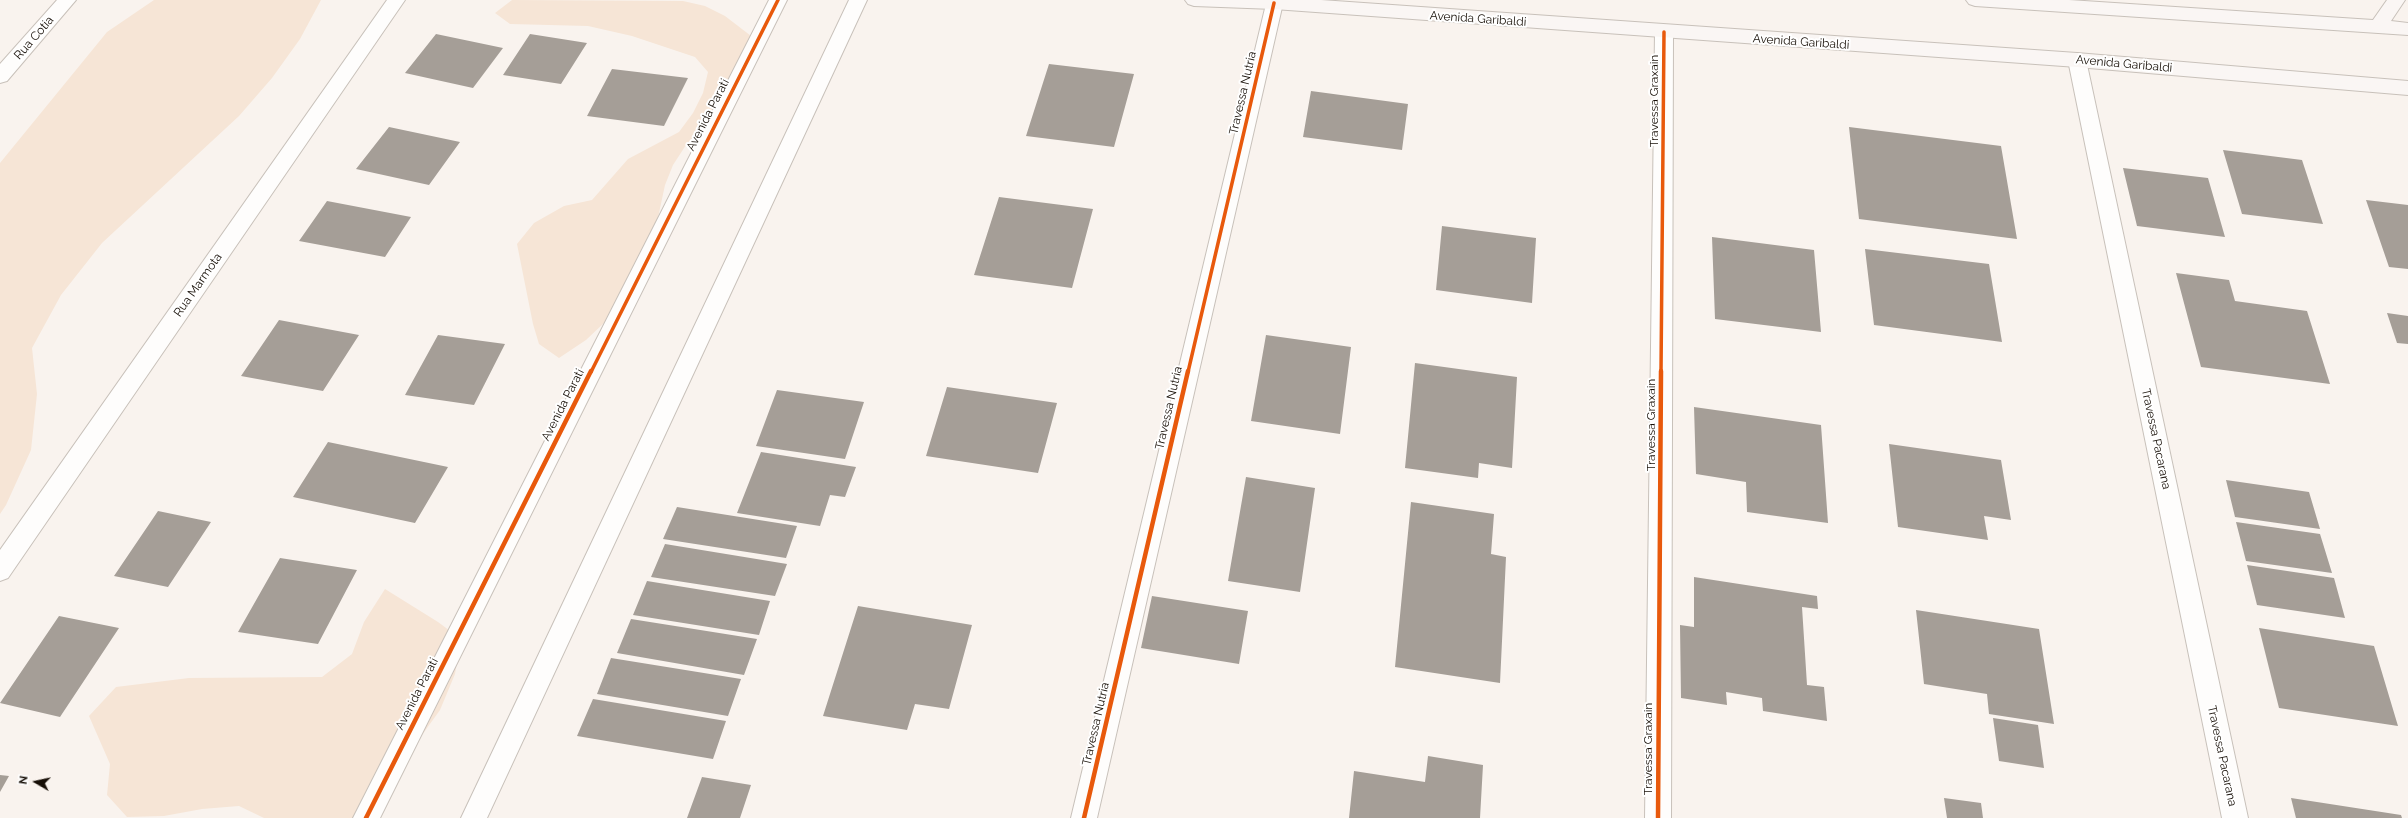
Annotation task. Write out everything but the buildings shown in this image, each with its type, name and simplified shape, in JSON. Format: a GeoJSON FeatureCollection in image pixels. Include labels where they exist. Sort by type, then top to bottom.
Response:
{"type":"FeatureCollection","features":[{"type":"Feature","properties":{"kind":"main road","name":"Avenida Garibaldi"},"geometry":{"type":"LineString","coordinates":[[1194,0],[1274,3],[1664,32],[2077,60],[2408,88]]}},
{"type":"Feature","properties":{"kind":"main road"},"geometry":{"type":"LineString","coordinates":[[1975,0],[2408,29]]}},
{"type":"Feature","properties":{"kind":"main road"},"geometry":{"type":"LineString","coordinates":[[2379,26],[2396,0]]}},
{"type":"Feature","properties":{"kind":"street","name":"Rua Cotia"},"geometry":{"type":"LineString","coordinates":[[0,76],[67,0]]}},
{"type":"Feature","properties":{"kind":"street","name":"Rua Marmota"},"geometry":{"type":"LineString","coordinates":[[0,570],[396,0]]}},
{"type":"Feature","properties":{"kind":"street","name":"Avenida Parati"},"geometry":{"type":"LineString","coordinates":[[366,818],[778,0]]}},
{"type":"Feature","properties":{"kind":"street"},"geometry":{"type":"LineString","coordinates":[[474,818],[858,0]]}},
{"type":"Feature","properties":{"kind":"street","name":"Travessa Nutria"},"geometry":{"type":"LineString","coordinates":[[1084,818],[1274,3]]}},
{"type":"Feature","properties":{"kind":"street","name":"Travessa Graxain"},"geometry":{"type":"LineString","coordinates":[[1658,818],[1664,32]]}},
{"type":"Feature","properties":{"kind":"street","name":"Travessa Pacarana"},"geometry":{"type":"LineString","coordinates":[[2077,60],[2235,818]]}},
{"type":"Feature","properties":{"kind":"shaded area"},"geometry":{"type":"Polygon","coordinates":[[[154,0],[321,0],[300,39],[272,78],[239,116],[102,243],[61,295],[32,348],[37,394],[31,450],[6,505],[0,514],[0,163],[107,32],[154,0]]]}},
{"type":"Feature","properties":{"kind":"shaded area"},"geometry":{"type":"Polygon","coordinates":[[[512,0],[683,1],[705,6],[725,16],[755,39],[719,110],[686,145],[673,165],[665,185],[656,227],[605,322],[586,340],[559,358],[539,344],[533,324],[517,244],[534,223],[564,206],[592,200],[628,159],[679,132],[693,113],[703,93],[708,72],[695,57],[632,36],[588,26],[510,24],[495,13],[512,0]]]}},
{"type":"Feature","properties":{"kind":"shaded area"},"geometry":{"type":"Polygon","coordinates":[[[385,589],[438,622],[461,639],[455,674],[440,710],[417,742],[398,782],[378,816],[374,818],[264,818],[239,806],[202,809],[164,816],[127,817],[107,795],[110,764],[89,716],[116,687],[189,678],[322,677],[352,654],[364,622],[385,589]]]}},
{"type":"Feature","properties":{"kind":"cycle path"},"geometry":{"type":"LineString","coordinates":[[366,818],[778,0]]}},
{"type":"Feature","properties":{"kind":"cycle path"},"geometry":{"type":"LineString","coordinates":[[1084,818],[1274,3]]}},
{"type":"Feature","properties":{"kind":"cycle path"},"geometry":{"type":"LineString","coordinates":[[1658,818],[1664,32]]}}]}
